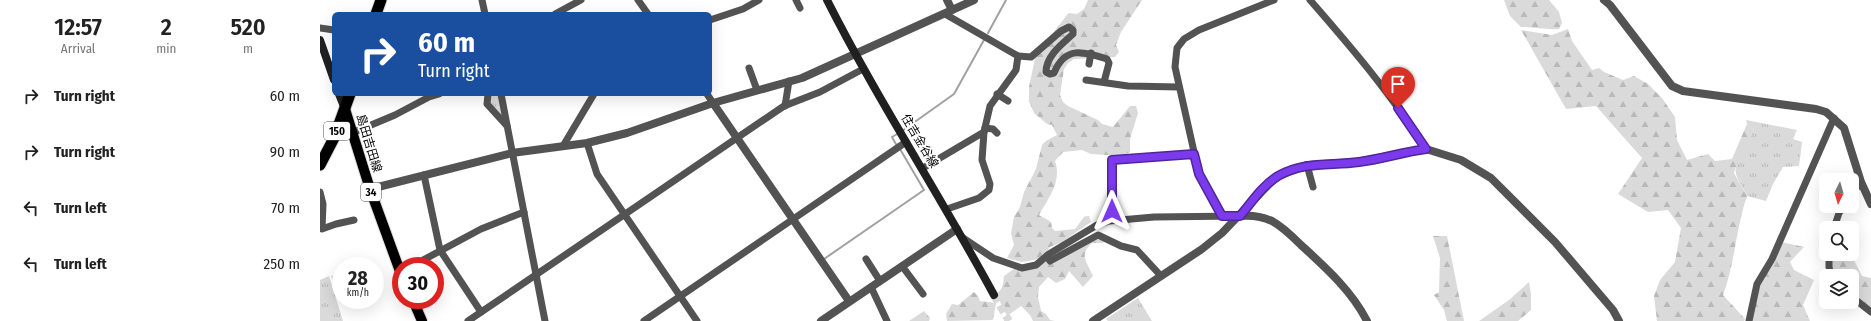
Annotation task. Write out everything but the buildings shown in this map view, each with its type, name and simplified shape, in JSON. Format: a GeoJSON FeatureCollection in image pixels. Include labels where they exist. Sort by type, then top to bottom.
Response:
{"type":"FeatureCollection","features":[{"type":"Feature","properties":{"kind":"highway"},"geometry":{"type":"LineString","coordinates":[[377,12],[380,0]]}},
{"type":"Feature","properties":{"kind":"highway","name":"150"},"geometry":{"type":"LineString","coordinates":[[320,165],[334,138],[349,96]]}},
{"type":"Feature","properties":{"kind":"main road","name":"住吉金谷線"},"geometry":{"type":"LineString","coordinates":[[827,0],[901,140],[923,168],[994,295]]}},
{"type":"Feature","properties":{"kind":"main road"},"geometry":{"type":"LineString","coordinates":[[320,40],[332,74]]}},
{"type":"Feature","properties":{"kind":"main road"},"geometry":{"type":"LineString","coordinates":[[340,96],[345,109]]}},
{"type":"Feature","properties":{"kind":"main road","name":"島田吉田線"},"geometry":{"type":"LineString","coordinates":[[345,109],[370,189],[395,257]]}},
{"type":"Feature","properties":{"kind":"main road"},"geometry":{"type":"LineString","coordinates":[[417,309],[422,321]]}},
{"type":"Feature","properties":{"kind":"street"},"geometry":{"type":"LineString","coordinates":[[559,12],[581,0]]}},
{"type":"Feature","properties":{"kind":"street"},"geometry":{"type":"LineString","coordinates":[[638,0],[647,12]]}},
{"type":"Feature","properties":{"kind":"street"},"geometry":{"type":"LineString","coordinates":[[712,19],[742,9],[759,0]]}},
{"type":"Feature","properties":{"kind":"street"},"geometry":{"type":"LineString","coordinates":[[796,0],[800,8]]}},
{"type":"Feature","properties":{"kind":"street"},"geometry":{"type":"LineString","coordinates":[[947,0],[948,12]]}},
{"type":"Feature","properties":{"kind":"street"},"geometry":{"type":"LineString","coordinates":[[370,189],[512,153],[587,143],[627,132],[756,90],[802,78],[974,0]]}},
{"type":"Feature","properties":{"kind":"street"},"geometry":{"type":"LineString","coordinates":[[1222,216],[1199,174],[1179,87],[1175,67],[1175,56],[1177,48],[1184,39],[1204,28],[1262,2],[1274,0]]}},
{"type":"Feature","properties":{"kind":"street"},"geometry":{"type":"LineString","coordinates":[[1310,0],[1368,68],[1412,127],[1426,149]]}},
{"type":"Feature","properties":{"kind":"street"},"geometry":{"type":"LineString","coordinates":[[1604,0],[1610,5],[1667,82],[1672,86],[1683,91],[1816,109],[1826,112],[1834,118],[1844,128],[1860,182],[1871,204]]}},
{"type":"Feature","properties":{"kind":"street"},"geometry":{"type":"LineString","coordinates":[[483,1],[485,12]]}},
{"type":"Feature","properties":{"kind":"street"},"geometry":{"type":"LineString","coordinates":[[948,12],[1018,56],[1031,57],[1061,31],[1069,27],[1073,30],[1073,34],[1059,47],[1046,65],[1046,72],[1050,74],[1054,73],[1059,62],[1070,53],[1090,53],[1107,59],[1109,63],[1104,82]]}},
{"type":"Feature","properties":{"kind":"street"},"geometry":{"type":"LineString","coordinates":[[320,28],[332,30]]}},
{"type":"Feature","properties":{"kind":"street"},"geometry":{"type":"LineString","coordinates":[[1089,64],[1090,53]]}},
{"type":"Feature","properties":{"kind":"street"},"geometry":{"type":"LineString","coordinates":[[947,209],[979,198],[989,190],[990,184],[982,160],[985,130],[990,106],[997,94],[1016,70],[1018,56]]}},
{"type":"Feature","properties":{"kind":"street"},"geometry":{"type":"LineString","coordinates":[[749,68],[756,90]]}},
{"type":"Feature","properties":{"kind":"street"},"geometry":{"type":"LineString","coordinates":[[468,321],[786,106],[820,92],[863,69]]}},
{"type":"Feature","properties":{"kind":"street"},"geometry":{"type":"LineString","coordinates":[[1086,80],[1128,86],[1179,87]]}},
{"type":"Feature","properties":{"kind":"street"},"geometry":{"type":"LineString","coordinates":[[786,106],[789,81]]}},
{"type":"Feature","properties":{"kind":"street"},"geometry":{"type":"LineString","coordinates":[[997,94],[1008,101]]}},
{"type":"Feature","properties":{"kind":"street"},"geometry":{"type":"LineString","coordinates":[[352,133],[395,115],[432,96]]}},
{"type":"Feature","properties":{"kind":"street"},"geometry":{"type":"LineString","coordinates":[[488,96],[487,104],[508,127]]}},
{"type":"Feature","properties":{"kind":"street"},"geometry":{"type":"LineString","coordinates":[[501,96],[545,321]]}},
{"type":"Feature","properties":{"kind":"street"},"geometry":{"type":"LineString","coordinates":[[563,146],[593,96]]}},
{"type":"Feature","properties":{"kind":"street"},"geometry":{"type":"LineString","coordinates":[[708,96],[849,301]]}},
{"type":"Feature","properties":{"kind":"street"},"geometry":{"type":"LineString","coordinates":[[1750,321],[1757,284],[1772,259],[1834,118]]}},
{"type":"Feature","properties":{"kind":"street"},"geometry":{"type":"LineString","coordinates":[[923,168],[985,130],[993,129],[997,133]]}},
{"type":"Feature","properties":{"kind":"street"},"geometry":{"type":"LineString","coordinates":[[644,321],[793,220],[901,140]]}},
{"type":"Feature","properties":{"kind":"street"},"geometry":{"type":"LineString","coordinates":[[587,143],[597,174],[697,321]]}},
{"type":"Feature","properties":{"kind":"street"},"geometry":{"type":"LineString","coordinates":[[1093,321],[1202,249],[1240,216],[1278,176],[1308,165],[1357,162],[1426,149],[1461,160],[1490,178],[1555,242],[1613,310],[1619,321]]}},
{"type":"Feature","properties":{"kind":"street"},"geometry":{"type":"LineString","coordinates":[[1112,211],[1112,160],[1194,154]]}},
{"type":"Feature","properties":{"kind":"street"},"geometry":{"type":"LineString","coordinates":[[1308,165],[1313,187]]}},
{"type":"Feature","properties":{"kind":"street"},"geometry":{"type":"LineString","coordinates":[[424,175],[440,250],[481,312]]}},
{"type":"Feature","properties":{"kind":"street"},"geometry":{"type":"LineString","coordinates":[[320,192],[322,204],[322,229],[354,220]]}},
{"type":"Feature","properties":{"kind":"street"},"geometry":{"type":"LineString","coordinates":[[428,257],[481,229],[524,212]]}},
{"type":"Feature","properties":{"kind":"street"},"geometry":{"type":"LineString","coordinates":[[963,238],[993,258],[1022,268],[1036,266],[1047,256],[1108,221],[1154,217],[1254,215],[1272,221],[1282,227],[1320,262],[1342,286],[1361,310],[1367,321]]}},
{"type":"Feature","properties":{"kind":"street"},"geometry":{"type":"LineString","coordinates":[[821,321],[957,228]]}},
{"type":"Feature","properties":{"kind":"street"},"geometry":{"type":"LineString","coordinates":[[1047,256],[1050,261],[1098,235],[1121,246],[1138,250],[1161,276]]}},
{"type":"Feature","properties":{"kind":"street"},"geometry":{"type":"LineString","coordinates":[[866,259],[880,281]]}},
{"type":"Feature","properties":{"kind":"street"},"geometry":{"type":"LineString","coordinates":[[902,266],[923,294]]}},
{"type":"Feature","properties":{"kind":"street"},"geometry":{"type":"LineString","coordinates":[[871,287],[887,321]]}},
{"type":"Feature","properties":{"kind":"street"},"geometry":{"type":"LineString","coordinates":[[1859,302],[1871,312]]}},
{"type":"Feature","properties":{"kind":"green space"},"geometry":{"type":"Polygon","coordinates":[[[1088,0],[1142,0],[1121,32],[1116,45],[1119,52],[1115,57],[1074,59],[1068,63],[1064,69],[1060,95],[1063,102],[1068,106],[1098,120],[1102,124],[1113,127],[1130,106],[1136,106],[1138,113],[1130,139],[1130,152],[1122,156],[1091,154],[1082,150],[1063,152],[1055,161],[1057,169],[1056,183],[1039,215],[1050,221],[1052,228],[1055,231],[1075,229],[1084,217],[1089,216],[1091,222],[1062,242],[1050,247],[1043,257],[1022,262],[1007,258],[1014,245],[1011,233],[1014,217],[1020,207],[1024,192],[1036,169],[1042,145],[1057,135],[1052,125],[1047,124],[1034,113],[1029,101],[1029,87],[1035,58],[1067,15],[1069,13],[1077,14],[1084,9],[1088,0]]]}},
{"type":"Feature","properties":{"kind":"green space"},"geometry":{"type":"Polygon","coordinates":[[[1504,0],[1549,0],[1559,12],[1562,23],[1559,29],[1521,27],[1510,16],[1504,0]]]}},
{"type":"Feature","properties":{"kind":"green space"},"geometry":{"type":"Polygon","coordinates":[[[1568,29],[1572,41],[1592,70],[1599,68],[1604,72],[1623,80],[1634,76],[1648,84],[1662,98],[1675,117],[1677,140],[1687,160],[1708,154],[1715,161],[1732,159],[1747,124],[1754,130],[1740,156],[1734,173],[1747,196],[1723,295],[1745,319],[1744,321],[1657,321],[1654,296],[1660,280],[1675,262],[1681,228],[1668,210],[1648,212],[1618,194],[1642,158],[1596,106],[1566,109],[1521,30],[1552,35],[1568,29]]]}},
{"type":"Feature","properties":{"kind":"green space"},"geometry":{"type":"Polygon","coordinates":[[[490,96],[500,96],[505,119],[490,105],[490,96]]]}},
{"type":"Feature","properties":{"kind":"green space"},"geometry":{"type":"Polygon","coordinates":[[[1746,120],[1797,130],[1793,139],[1802,142],[1799,166],[1783,167],[1773,184],[1766,201],[1747,196],[1736,174],[1739,157],[1754,130],[1747,124],[1746,120]]]}},
{"type":"Feature","properties":{"kind":"green space"},"geometry":{"type":"Polygon","coordinates":[[[1433,236],[1447,236],[1464,321],[1447,321],[1444,310],[1434,295],[1439,292],[1440,258],[1433,236]]]}},
{"type":"Feature","properties":{"kind":"green space"},"geometry":{"type":"Polygon","coordinates":[[[1083,239],[1083,242],[1095,239],[1105,241],[1102,243],[1092,243],[1086,251],[1086,262],[1093,276],[1083,287],[1069,271],[1065,279],[1056,283],[1048,277],[1039,287],[1038,297],[1041,311],[1046,314],[1050,320],[1055,321],[1033,321],[1030,315],[1021,306],[1007,316],[996,294],[1003,284],[1004,276],[1018,266],[1046,260],[1083,239]]]}},
{"type":"Feature","properties":{"kind":"green space"},"geometry":{"type":"Polygon","coordinates":[[[1781,242],[1804,247],[1790,262],[1794,270],[1814,280],[1803,305],[1810,321],[1749,321],[1757,284],[1781,242]]]}},
{"type":"Feature","properties":{"kind":"green space"},"geometry":{"type":"Polygon","coordinates":[[[1831,261],[1854,261],[1858,269],[1831,269],[1831,261]]]}},
{"type":"Feature","properties":{"kind":"green space"},"geometry":{"type":"Polygon","coordinates":[[[1859,270],[1862,276],[1871,278],[1871,313],[1859,304],[1859,270]]]}},
{"type":"Feature","properties":{"kind":"green space"},"geometry":{"type":"Polygon","coordinates":[[[329,276],[332,286],[332,309],[339,309],[343,321],[320,321],[320,280],[329,276]]]}},
{"type":"Feature","properties":{"kind":"green space"},"geometry":{"type":"Polygon","coordinates":[[[1529,282],[1531,310],[1518,321],[1479,321],[1509,300],[1529,282]]]}},
{"type":"Feature","properties":{"kind":"green space"},"geometry":{"type":"Polygon","coordinates":[[[974,292],[980,301],[996,303],[993,320],[947,321],[946,314],[952,304],[958,305],[974,292]]]}},
{"type":"Feature","properties":{"kind":"green space"},"geometry":{"type":"Polygon","coordinates":[[[1138,298],[1152,321],[1108,321],[1106,319],[1138,298]]]}},
{"type":"Feature","properties":{"kind":"green space"},"geometry":{"type":"Polygon","coordinates":[[[924,311],[930,318],[929,321],[909,321],[924,311]]]}},
{"type":"Feature","properties":{"kind":"waterway"},"geometry":{"type":"LineString","coordinates":[[988,33],[1006,0]]}},
{"type":"Feature","properties":{"kind":"waterway"},"geometry":{"type":"LineString","coordinates":[[902,131],[954,94],[984,40]]}},
{"type":"Feature","properties":{"kind":"waterway"},"geometry":{"type":"LineString","coordinates":[[897,146],[892,137],[899,133]]}},
{"type":"Feature","properties":{"kind":"waterway"},"geometry":{"type":"LineString","coordinates":[[824,259],[924,190],[900,149]]}},
{"type":"Feature","properties":{"kind":"tunnel"},"geometry":{"type":"LineString","coordinates":[[994,295],[1009,321]]}},
{"type":"Feature","properties":{"kind":"route"},"geometry":{"type":"LineString","coordinates":[[1112,211],[1112,160],[1194,154],[1199,174],[1222,216],[1240,216],[1278,176],[1297,168],[1308,165],[1357,162],[1426,149],[1398,108]]}}]}
